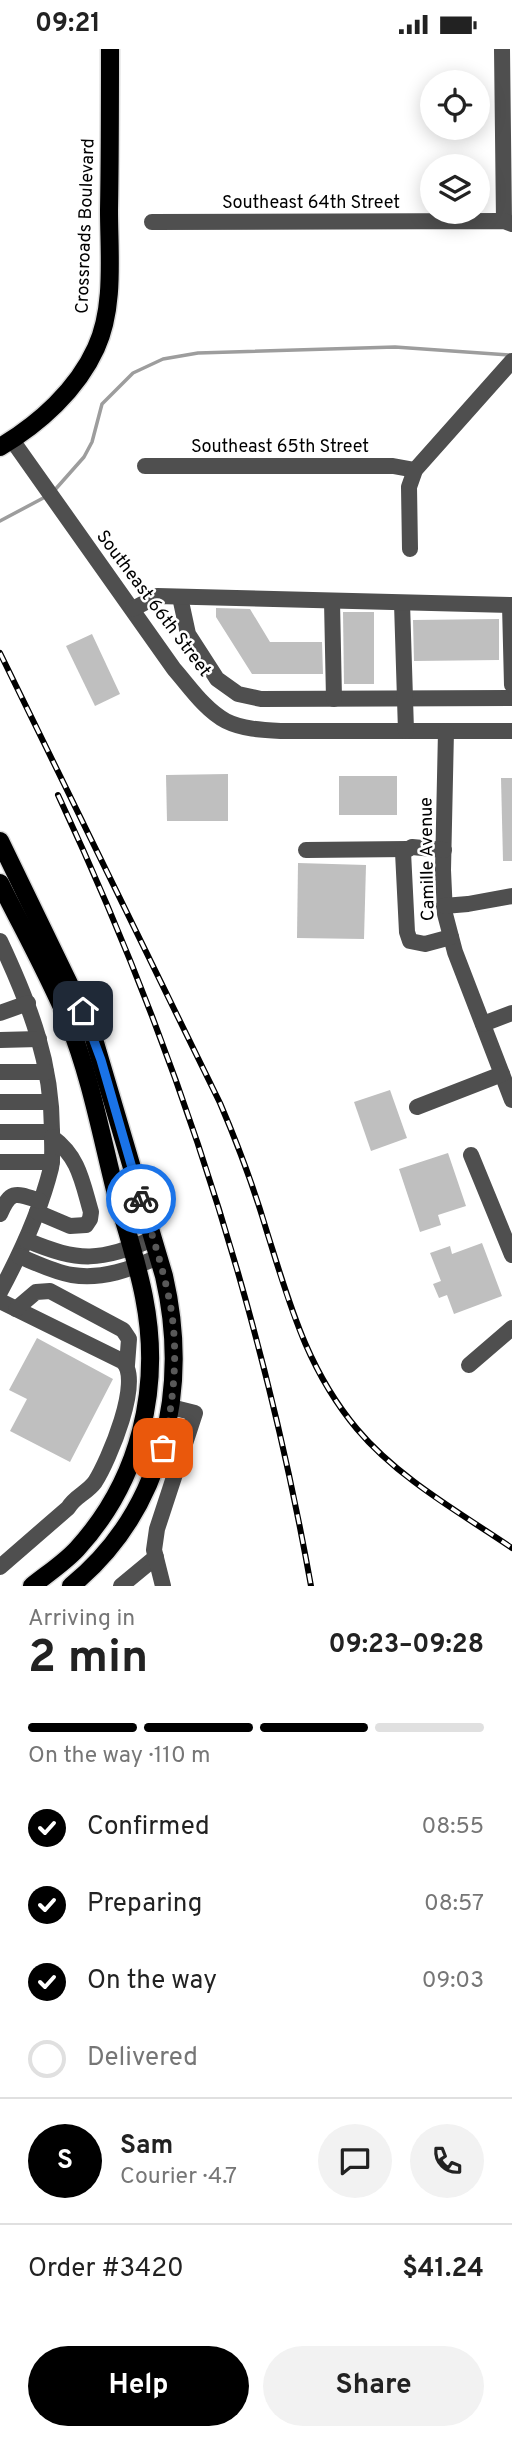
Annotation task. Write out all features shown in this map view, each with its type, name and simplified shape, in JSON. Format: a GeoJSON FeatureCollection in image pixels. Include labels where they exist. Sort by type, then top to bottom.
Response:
{"type":"FeatureCollection","features":[{"type":"Feature","properties":{"kind":"main road","name":"Crossroads Boulevard"},"geometry":{"type":"LineString","coordinates":[[6,443],[42,417],[67,392],[96,348],[103,324],[109,263],[110,49]]}},
{"type":"Feature","properties":{"kind":"main road"},"geometry":{"type":"LineString","coordinates":[[0,841],[91,1028],[158,1257],[170,1304],[174,1340],[171,1407],[163,1448],[140,1499],[113,1542],[95,1564],[71,1586]]}},
{"type":"Feature","properties":{"kind":"main road"},"geometry":{"type":"LineString","coordinates":[[0,883],[68,1021],[85,1072],[144,1296],[152,1359],[147,1406],[138,1447],[122,1485],[101,1521],[75,1551],[32,1586]]}},
{"type":"Feature","properties":{"kind":"street"},"geometry":{"type":"LineString","coordinates":[[502,49],[508,222]]}},
{"type":"Feature","properties":{"kind":"street","name":"Southeast 64th Street"},"geometry":{"type":"LineString","coordinates":[[152,222],[508,222]]}},
{"type":"Feature","properties":{"kind":"street"},"geometry":{"type":"LineString","coordinates":[[410,549],[409,487],[415,470],[512,361]]}},
{"type":"Feature","properties":{"kind":"street","name":"Southeast 66th Street"},"geometry":{"type":"LineString","coordinates":[[6,443],[133,609],[174,669],[202,701],[225,720],[250,729],[281,731],[512,731]]}},
{"type":"Feature","properties":{"kind":"street","name":"Southeast 65th Street"},"geometry":{"type":"LineString","coordinates":[[145,466],[393,466],[415,470]]}},
{"type":"Feature","properties":{"kind":"street"},"geometry":{"type":"LineString","coordinates":[[133,609],[157,596],[511,605],[512,685]]}},
{"type":"Feature","properties":{"kind":"street"},"geometry":{"type":"LineString","coordinates":[[180,597],[188,634],[197,652],[217,679],[238,694],[261,699],[512,698]]}},
{"type":"Feature","properties":{"kind":"street"},"geometry":{"type":"LineString","coordinates":[[332,601],[334,699]]}},
{"type":"Feature","properties":{"kind":"street"},"geometry":{"type":"LineString","coordinates":[[402,603],[406,731]]}},
{"type":"Feature","properties":{"kind":"street","name":"Camille Avenue"},"geometry":{"type":"LineString","coordinates":[[446,731],[444,906],[451,937],[483,1024],[504,1064],[512,1100]]}},
{"type":"Feature","properties":{"kind":"street"},"geometry":{"type":"LineString","coordinates":[[408,849],[403,852],[407,932],[410,941],[425,944],[451,937]]}},
{"type":"Feature","properties":{"kind":"street"},"geometry":{"type":"LineString","coordinates":[[306,850],[444,850]]}},
{"type":"Feature","properties":{"kind":"street"},"geometry":{"type":"LineString","coordinates":[[444,906],[512,895]]}},
{"type":"Feature","properties":{"kind":"street"},"geometry":{"type":"LineString","coordinates":[[0,1292],[26,1240],[52,1162],[50,1102],[39,1039],[28,1003],[2,950]]}},
{"type":"Feature","properties":{"kind":"street"},"geometry":{"type":"LineString","coordinates":[[0,1013],[28,1003]]}},
{"type":"Feature","properties":{"kind":"street"},"geometry":{"type":"LineString","coordinates":[[483,1024],[512,1013]]}},
{"type":"Feature","properties":{"kind":"street"},"geometry":{"type":"LineString","coordinates":[[0,1040],[39,1039]]}},
{"type":"Feature","properties":{"kind":"street"},"geometry":{"type":"LineString","coordinates":[[417,1107],[504,1064]]}},
{"type":"Feature","properties":{"kind":"street"},"geometry":{"type":"LineString","coordinates":[[0,1072],[46,1072]]}},
{"type":"Feature","properties":{"kind":"street"},"geometry":{"type":"LineString","coordinates":[[0,1102],[50,1102]]}},
{"type":"Feature","properties":{"kind":"street"},"geometry":{"type":"LineString","coordinates":[[0,1132],[52,1134],[68,1149],[75,1162],[91,1212],[86,1225],[70,1226],[38,1207],[6,1195],[8,1197],[0,1214]]}},
{"type":"Feature","properties":{"kind":"street"},"geometry":{"type":"LineString","coordinates":[[471,1155],[512,1255]]}},
{"type":"Feature","properties":{"kind":"street"},"geometry":{"type":"LineString","coordinates":[[0,1162],[52,1162]]}},
{"type":"Feature","properties":{"kind":"street"},"geometry":{"type":"LineString","coordinates":[[496,1215],[512,1209]]}},
{"type":"Feature","properties":{"kind":"street"},"geometry":{"type":"LineString","coordinates":[[26,1240],[54,1252],[96,1257],[114,1255],[153,1239]]}},
{"type":"Feature","properties":{"kind":"street"},"geometry":{"type":"LineString","coordinates":[[19,1256],[71,1275],[94,1276],[135,1267],[158,1257]]}},
{"type":"Feature","properties":{"kind":"street"},"geometry":{"type":"LineString","coordinates":[[0,1567],[68,1508],[73,1499],[93,1485],[118,1435],[125,1410],[129,1373],[129,1339],[123,1330],[50,1291],[36,1292],[16,1309]]}},
{"type":"Feature","properties":{"kind":"street"},"geometry":{"type":"LineString","coordinates":[[0,1301],[127,1365]]}},
{"type":"Feature","properties":{"kind":"street"},"geometry":{"type":"LineString","coordinates":[[469,1365],[512,1328]]}},
{"type":"Feature","properties":{"kind":"street"},"geometry":{"type":"LineString","coordinates":[[163,1586],[154,1550],[157,1529],[195,1413],[171,1407]]}},
{"type":"Feature","properties":{"kind":"street"},"geometry":{"type":"LineString","coordinates":[[121,1586],[156,1557]]}},
{"type":"Feature","properties":{"kind":"building"},"geometry":{"type":"Polygon","coordinates":[[[216,608],[250,609],[270,642],[322,642],[323,674],[252,674],[216,617],[216,608]]]}},
{"type":"Feature","properties":{"kind":"building"},"geometry":{"type":"Polygon","coordinates":[[[343,612],[374,612],[374,684],[344,684],[343,612]]]}},
{"type":"Feature","properties":{"kind":"building"},"geometry":{"type":"Polygon","coordinates":[[[499,619],[499,660],[414,661],[413,620],[499,619]]]}},
{"type":"Feature","properties":{"kind":"building"},"geometry":{"type":"Polygon","coordinates":[[[92,634],[120,694],[95,706],[66,646],[92,634]]]}},
{"type":"Feature","properties":{"kind":"building"},"geometry":{"type":"Polygon","coordinates":[[[228,774],[228,821],[167,821],[166,775],[228,774]]]}},
{"type":"Feature","properties":{"kind":"building"},"geometry":{"type":"Polygon","coordinates":[[[339,776],[397,776],[397,815],[339,815],[339,776]]]}},
{"type":"Feature","properties":{"kind":"building"},"geometry":{"type":"Polygon","coordinates":[[[501,778],[512,778],[512,861],[503,861],[501,778]]]}},
{"type":"Feature","properties":{"kind":"building"},"geometry":{"type":"Polygon","coordinates":[[[298,863],[366,865],[364,939],[297,938],[298,863]]]}},
{"type":"Feature","properties":{"kind":"building"},"geometry":{"type":"Polygon","coordinates":[[[390,1090],[407,1138],[371,1151],[354,1102],[390,1090]]]}},
{"type":"Feature","properties":{"kind":"building"},"geometry":{"type":"Polygon","coordinates":[[[448,1153],[466,1206],[438,1215],[441,1225],[420,1232],[399,1169],[448,1153]]]}},
{"type":"Feature","properties":{"kind":"building"},"geometry":{"type":"Polygon","coordinates":[[[482,1243],[502,1296],[454,1314],[447,1295],[439,1298],[433,1284],[441,1281],[430,1253],[450,1246],[452,1254],[482,1243]]]}},
{"type":"Feature","properties":{"kind":"building"},"geometry":{"type":"Polygon","coordinates":[[[37,1338],[113,1379],[70,1462],[10,1431],[27,1399],[9,1390],[37,1338]]]}},
{"type":"Feature","properties":{"kind":"waterway"},"geometry":{"type":"LineString","coordinates":[[53,492],[84,457],[92,442],[102,404],[133,373],[163,359],[198,353],[395,347],[509,355]]}},
{"type":"Feature","properties":{"kind":"waterway"},"geometry":{"type":"LineString","coordinates":[[0,521],[47,496]]}},
{"type":"Feature","properties":{"kind":"railway"},"geometry":{"type":"LineString","coordinates":[[0,653],[220,1103],[251,1183],[292,1311],[325,1383],[357,1429],[391,1463],[410,1479],[512,1548]]}},
{"type":"Feature","properties":{"kind":"railway"},"geometry":{"type":"LineString","coordinates":[[58,795],[140,986],[210,1182],[241,1282],[267,1382],[311,1586]]}},
{"type":"Feature","properties":{"kind":"way so far"},"geometry":{"type":"LineString","coordinates":[[141,1199],[164,1276],[174,1340],[172,1402],[163,1448]]}},
{"type":"Feature","properties":{"kind":"route"},"geometry":{"type":"LineString","coordinates":[[83,1011],[101,1060],[141,1199]]}}]}
